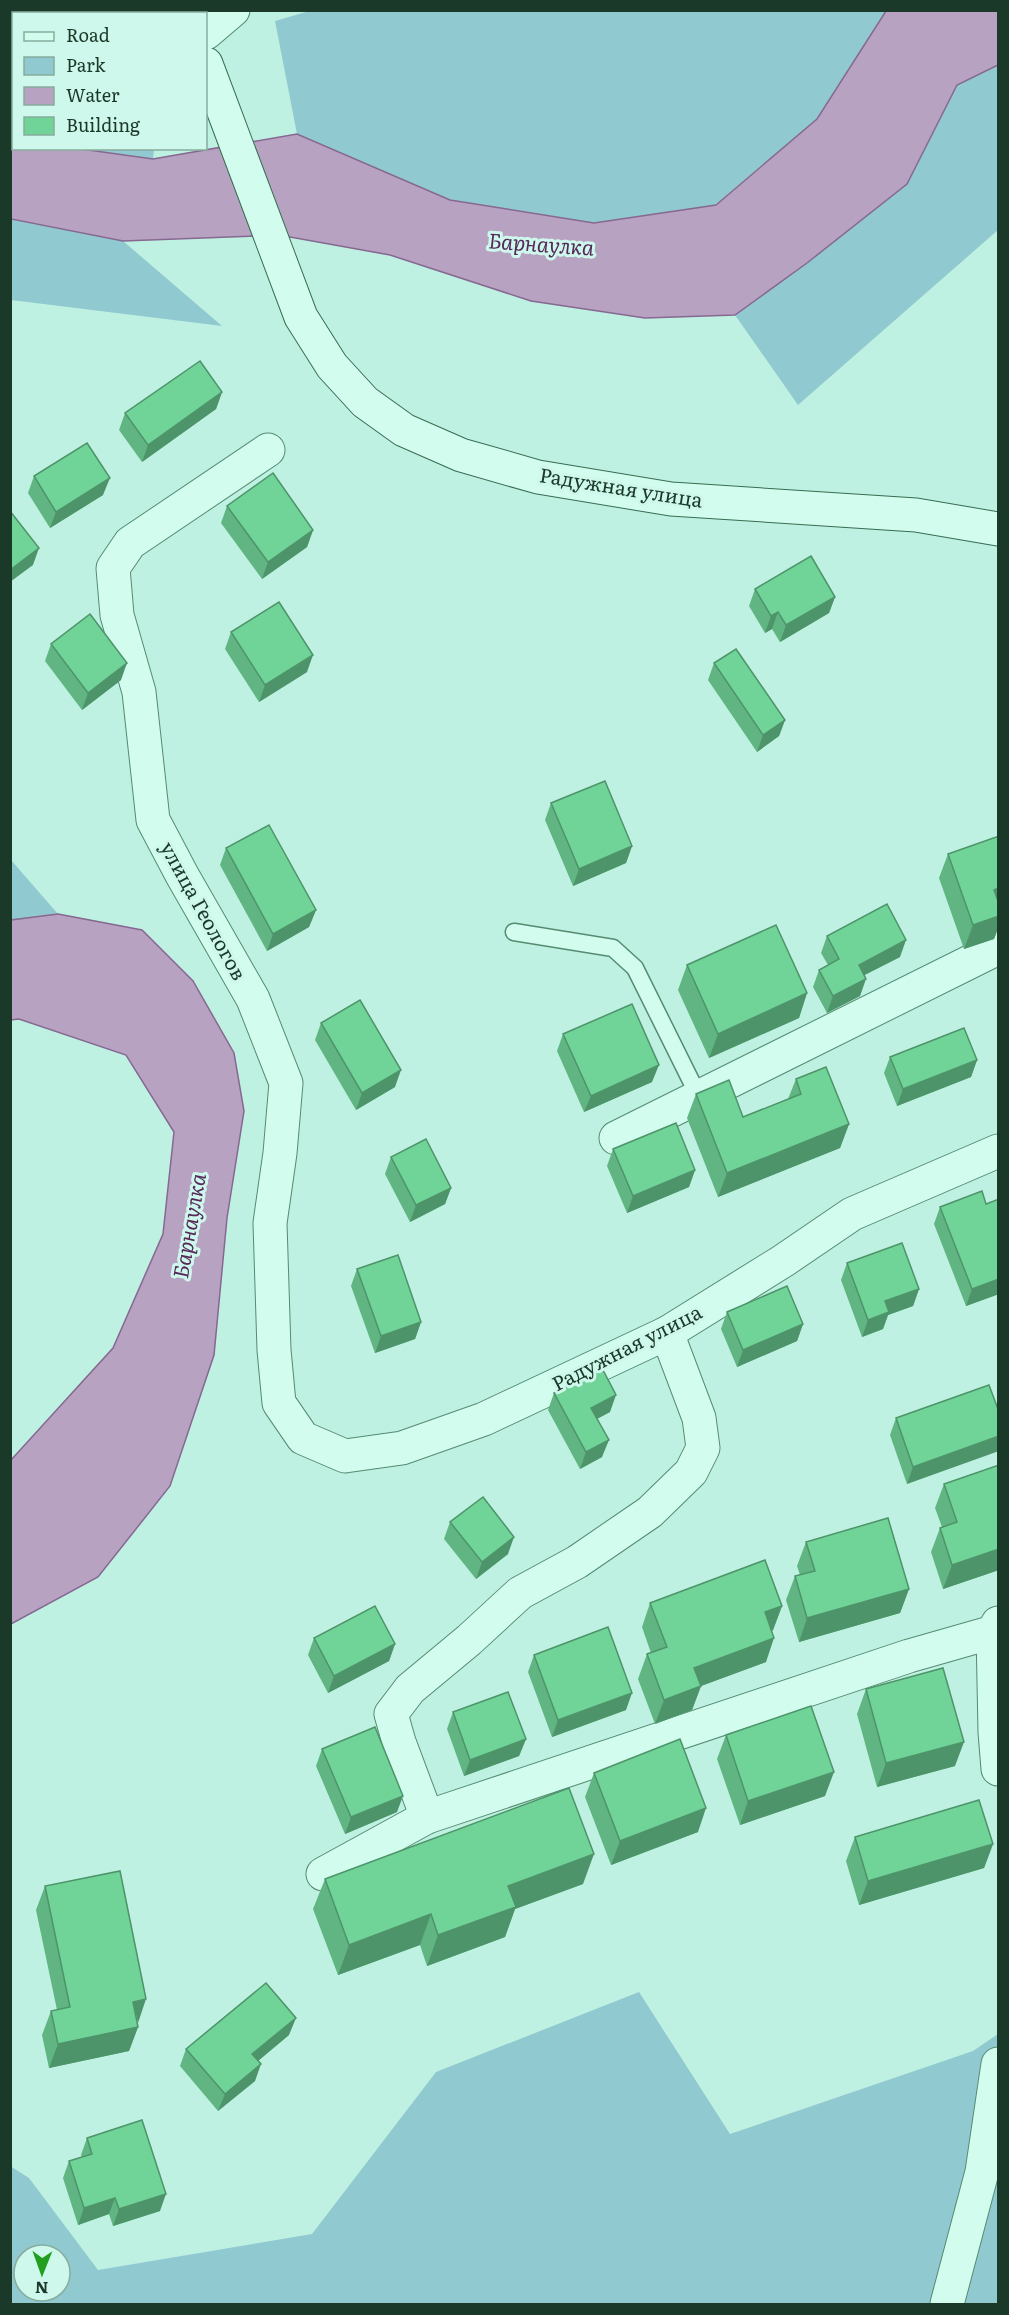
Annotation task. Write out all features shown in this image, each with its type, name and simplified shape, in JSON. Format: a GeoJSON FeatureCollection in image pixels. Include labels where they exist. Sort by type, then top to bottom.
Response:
{"type":"FeatureCollection","features":[{"type":"Feature","properties":{"kind":"street"},"geometry":{"type":"LineString","coordinates":[[207,32],[233,10]]}},
{"type":"Feature","properties":{"kind":"street","name":"Радужная улица"},"geometry":{"type":"LineString","coordinates":[[207,67],[301,317],[332,366],[365,402],[404,430],[461,455],[538,477],[672,499],[916,515],[999,529]]}},
{"type":"Feature","properties":{"kind":"street","name":"улица Геологов"},"geometry":{"type":"LineString","coordinates":[[268,450],[130,543],[113,568],[117,615],[139,692],[153,820],[253,999],[286,1083],[280,1153],[270,1223],[274,1350],[279,1403],[303,1438]]}},
{"type":"Feature","properties":{"kind":"street"},"geometry":{"type":"LineString","coordinates":[[616,1138],[999,948]]}},
{"type":"Feature","properties":{"kind":"street","name":"Радужная улица"},"geometry":{"type":"LineString","coordinates":[[303,1438],[345,1456],[402,1448],[484,1419],[667,1333],[783,1261],[852,1214],[999,1151]]}},
{"type":"Feature","properties":{"kind":"street"},"geometry":{"type":"LineString","coordinates":[[427,1817],[399,1742],[392,1714],[410,1689],[469,1640],[520,1593],[577,1562],[650,1512],[691,1472],[703,1448],[699,1418],[667,1333]]}},
{"type":"Feature","properties":{"kind":"street"},"geometry":{"type":"LineString","coordinates":[[323,1874],[427,1817],[996,1627],[999,1769]]}},
{"type":"Feature","properties":{"kind":"street"},"geometry":{"type":"LineString","coordinates":[[947,2304],[982,2172],[999,2064]]}},
{"type":"Feature","properties":{"kind":"lane"},"geometry":{"type":"LineString","coordinates":[[514,932],[613,948],[635,968],[699,1097]]}},
{"type":"Feature","properties":{"kind":"green space"},"geometry":{"type":"Polygon","coordinates":[[[313,10],[886,11],[817,119],[715,205],[594,223],[450,200],[297,134],[275,21],[313,10]]]}},
{"type":"Feature","properties":{"kind":"green space"},"geometry":{"type":"Polygon","coordinates":[[[10,11],[17,12],[12,12],[12,138],[11,138],[10,11]]]}},
{"type":"Feature","properties":{"kind":"green space"},"geometry":{"type":"Polygon","coordinates":[[[998,65],[998,230],[798,405],[735,315],[807,263],[907,184],[957,85],[998,65]]]}},
{"type":"Feature","properties":{"kind":"green space"},"geometry":{"type":"Polygon","coordinates":[[[88,150],[154,150],[153,159],[88,150]]]}},
{"type":"Feature","properties":{"kind":"green space"},"geometry":{"type":"Polygon","coordinates":[[[11,219],[123,241],[222,326],[11,300],[11,219]]]}},
{"type":"Feature","properties":{"kind":"green space"},"geometry":{"type":"Polygon","coordinates":[[[11,860],[58,914],[11,920],[11,860]]]}},
{"type":"Feature","properties":{"kind":"green space"},"geometry":{"type":"Polygon","coordinates":[[[639,1992],[730,2134],[973,2051],[998,2034],[998,2304],[11,2304],[10,2166],[29,2178],[98,2270],[312,2234],[436,2072],[639,1992]]]}},
{"type":"Feature","properties":{"kind":"water","name":"Барнаулка"},"geometry":{"type":"Polygon","coordinates":[[[886,11],[998,11],[998,65],[957,85],[907,184],[807,263],[735,315],[645,318],[531,301],[390,255],[279,235],[123,241],[11,219],[10,138],[12,139],[12,150],[88,150],[153,159],[297,134],[450,200],[594,223],[716,205],[817,119],[886,11]]]}},
{"type":"Feature","properties":{"kind":"water","name":"Барнаулка"},"geometry":{"type":"Polygon","coordinates":[[[58,914],[142,930],[193,981],[234,1053],[244,1111],[227,1218],[214,1355],[170,1486],[98,1577],[11,1624],[11,1460],[113,1348],[163,1234],[174,1132],[126,1055],[19,1019],[11,1020],[11,920],[58,914]]]}},
{"type":"Feature","properties":{"kind":"building"},"geometry":{"type":"Polygon","coordinates":[[[200,361],[222,392],[148,445],[125,413],[200,361]]]}},
{"type":"Feature","properties":{"kind":"building"},"geometry":{"type":"Polygon","coordinates":[[[87,443],[110,478],[56,512],[34,476],[87,443]]]}},
{"type":"Feature","properties":{"kind":"building"},"geometry":{"type":"Polygon","coordinates":[[[273,473],[313,530],[268,562],[227,506],[273,473]]]}},
{"type":"Feature","properties":{"kind":"building"},"geometry":{"type":"Polygon","coordinates":[[[10,511],[39,548],[10,570],[10,511]]]}},
{"type":"Feature","properties":{"kind":"building"},"geometry":{"type":"Polygon","coordinates":[[[811,556],[835,597],[786,625],[778,612],[771,616],[755,589],[811,556]]]}},
{"type":"Feature","properties":{"kind":"building"},"geometry":{"type":"Polygon","coordinates":[[[279,602],[313,655],[265,685],[231,632],[279,602]]]}},
{"type":"Feature","properties":{"kind":"building"},"geometry":{"type":"Polygon","coordinates":[[[90,614],[127,663],[88,693],[51,644],[90,614]]]}},
{"type":"Feature","properties":{"kind":"building"},"geometry":{"type":"Polygon","coordinates":[[[736,649],[785,720],[763,735],[714,663],[736,649]]]}},
{"type":"Feature","properties":{"kind":"building"},"geometry":{"type":"Polygon","coordinates":[[[605,781],[632,846],[579,869],[551,803],[605,781]]]}},
{"type":"Feature","properties":{"kind":"building"},"geometry":{"type":"Polygon","coordinates":[[[269,825],[316,910],[273,934],[226,848],[269,825]]]}},
{"type":"Feature","properties":{"kind":"building"},"geometry":{"type":"Polygon","coordinates":[[[999,836],[999,888],[994,890],[999,904],[999,916],[973,925],[948,854],[999,836]]]}},
{"type":"Feature","properties":{"kind":"building"},"geometry":{"type":"Polygon","coordinates":[[[887,904],[906,940],[859,965],[866,979],[833,996],[819,970],[839,959],[827,936],[887,904]]]}},
{"type":"Feature","properties":{"kind":"building"},"geometry":{"type":"Polygon","coordinates":[[[776,925],[807,993],[718,1034],[687,965],[776,925]]]}},
{"type":"Feature","properties":{"kind":"building"},"geometry":{"type":"Polygon","coordinates":[[[360,1000],[401,1070],[362,1093],[321,1023],[360,1000]]]}},
{"type":"Feature","properties":{"kind":"building"},"geometry":{"type":"Polygon","coordinates":[[[632,1004],[659,1065],[591,1096],[563,1034],[632,1004]]]}},
{"type":"Feature","properties":{"kind":"building"},"geometry":{"type":"Polygon","coordinates":[[[964,1028],[977,1060],[903,1089],[890,1057],[964,1028]]]}},
{"type":"Feature","properties":{"kind":"building"},"geometry":{"type":"Polygon","coordinates":[[[826,1067],[849,1124],[727,1173],[696,1094],[729,1080],[743,1117],[801,1094],[796,1079],[826,1067]]]}},
{"type":"Feature","properties":{"kind":"building"},"geometry":{"type":"Polygon","coordinates":[[[676,1123],[695,1170],[633,1196],[613,1149],[676,1123]]]}},
{"type":"Feature","properties":{"kind":"building"},"geometry":{"type":"Polygon","coordinates":[[[426,1139],[451,1188],[416,1205],[391,1157],[426,1139]]]}},
{"type":"Feature","properties":{"kind":"building"},"geometry":{"type":"Polygon","coordinates":[[[982,1191],[986,1204],[999,1199],[999,1279],[972,1289],[940,1207],[982,1191]]]}},
{"type":"Feature","properties":{"kind":"building"},"geometry":{"type":"Polygon","coordinates":[[[902,1243],[919,1289],[885,1301],[889,1312],[868,1320],[847,1263],[902,1243]]]}},
{"type":"Feature","properties":{"kind":"building"},"geometry":{"type":"Polygon","coordinates":[[[398,1255],[421,1322],[381,1336],[357,1269],[398,1255]]]}},
{"type":"Feature","properties":{"kind":"building"},"geometry":{"type":"Polygon","coordinates":[[[787,1286],[803,1324],[743,1350],[727,1312],[787,1286]]]}},
{"type":"Feature","properties":{"kind":"building"},"geometry":{"type":"Polygon","coordinates":[[[602,1368],[616,1395],[591,1408],[609,1440],[586,1452],[554,1393],[602,1368]]]}},
{"type":"Feature","properties":{"kind":"building"},"geometry":{"type":"Polygon","coordinates":[[[989,1385],[999,1412],[999,1436],[913,1467],[896,1418],[989,1385]]]}},
{"type":"Feature","properties":{"kind":"building"},"geometry":{"type":"Polygon","coordinates":[[[999,1465],[999,1549],[952,1565],[940,1528],[957,1522],[944,1484],[999,1465]]]}},
{"type":"Feature","properties":{"kind":"building"},"geometry":{"type":"Polygon","coordinates":[[[483,1497],[514,1537],[482,1562],[450,1522],[483,1497]]]}},
{"type":"Feature","properties":{"kind":"building"},"geometry":{"type":"Polygon","coordinates":[[[888,1518],[909,1589],[807,1618],[795,1576],[815,1571],[806,1542],[888,1518]]]}},
{"type":"Feature","properties":{"kind":"building"},"geometry":{"type":"Polygon","coordinates":[[[765,1560],[782,1606],[765,1612],[774,1638],[694,1668],[701,1686],[664,1700],[647,1654],[667,1647],[650,1603],[765,1560]]]}},
{"type":"Feature","properties":{"kind":"building"},"geometry":{"type":"Polygon","coordinates":[[[375,1606],[395,1644],[334,1676],[314,1638],[375,1606]]]}},
{"type":"Feature","properties":{"kind":"building"},"geometry":{"type":"Polygon","coordinates":[[[608,1627],[632,1693],[558,1720],[534,1655],[608,1627]]]}},
{"type":"Feature","properties":{"kind":"building"},"geometry":{"type":"Polygon","coordinates":[[[943,1668],[964,1742],[886,1763],[866,1689],[943,1668]]]}},
{"type":"Feature","properties":{"kind":"building"},"geometry":{"type":"Polygon","coordinates":[[[508,1692],[526,1739],[470,1760],[453,1712],[508,1692]]]}},
{"type":"Feature","properties":{"kind":"building"},"geometry":{"type":"Polygon","coordinates":[[[811,1706],[834,1772],[748,1801],[726,1735],[811,1706]]]}},
{"type":"Feature","properties":{"kind":"building"},"geometry":{"type":"Polygon","coordinates":[[[375,1727],[403,1796],[351,1817],[322,1749],[375,1727]]]}},
{"type":"Feature","properties":{"kind":"building"},"geometry":{"type":"Polygon","coordinates":[[[680,1739],[706,1808],[620,1841],[594,1773],[680,1739]]]}},
{"type":"Feature","properties":{"kind":"building"},"geometry":{"type":"Polygon","coordinates":[[[569,1788],[594,1854],[508,1886],[516,1907],[438,1935],[431,1914],[349,1945],[325,1879],[569,1788]]]}},
{"type":"Feature","properties":{"kind":"building"},"geometry":{"type":"Polygon","coordinates":[[[979,1800],[993,1844],[868,1881],[855,1837],[979,1800]]]}},
{"type":"Feature","properties":{"kind":"building"},"geometry":{"type":"Polygon","coordinates":[[[120,1871],[146,1999],[133,2002],[138,2027],[58,2044],[51,2011],[70,2007],[45,1886],[120,1871]]]}},
{"type":"Feature","properties":{"kind":"building"},"geometry":{"type":"Polygon","coordinates":[[[266,1983],[296,2018],[252,2054],[261,2064],[225,2094],[186,2049],[266,1983]]]}},
{"type":"Feature","properties":{"kind":"building"},"geometry":{"type":"Polygon","coordinates":[[[142,2120],[166,2194],[119,2209],[115,2198],[84,2208],[69,2161],[92,2154],[87,2138],[142,2120]]]}}]}
